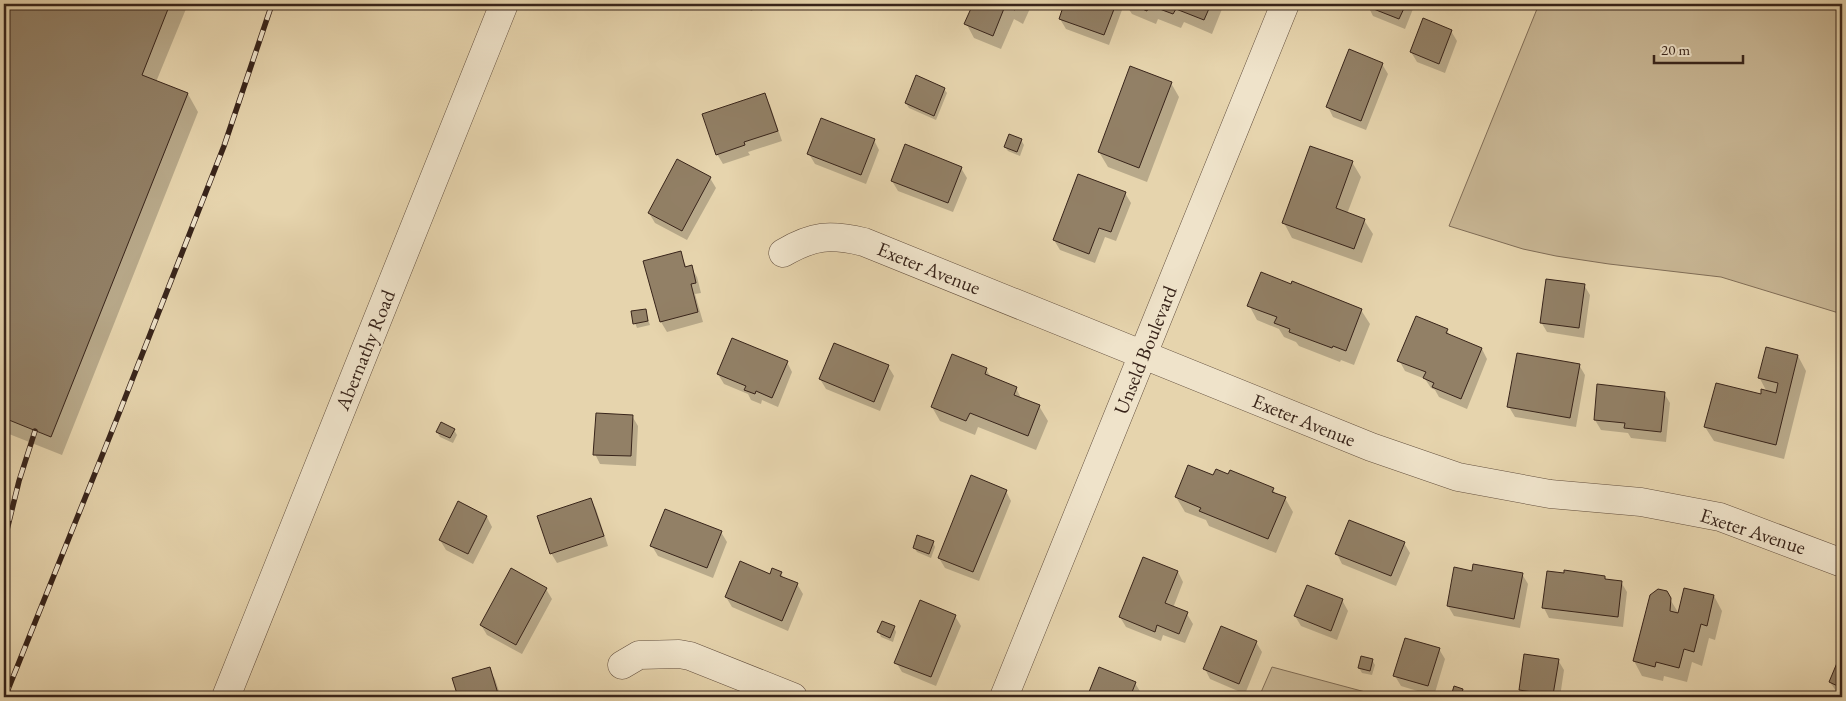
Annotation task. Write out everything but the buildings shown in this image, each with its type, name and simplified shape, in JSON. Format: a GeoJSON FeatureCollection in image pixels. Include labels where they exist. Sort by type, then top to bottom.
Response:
{"type":"FeatureCollection","features":[{"type":"Feature","properties":{"kind":"street","name":"Abernathy Road"},"geometry":{"type":"LineString","coordinates":[[226,697],[504,4]]}},
{"type":"Feature","properties":{"kind":"street","name":"Unseld Boulevard"},"geometry":{"type":"LineString","coordinates":[[1004,697],[1286,4]]}},
{"type":"Feature","properties":{"kind":"street","name":"Exeter Avenue"},"geometry":{"type":"LineString","coordinates":[[783,253],[802,242],[817,238],[840,237],[864,242],[1371,447],[1458,477],[1550,494],[1641,502],[1720,517],[1842,563]]}},
{"type":"Feature","properties":{"kind":"street"},"geometry":{"type":"LineString","coordinates":[[622,665],[639,655],[679,654],[690,656],[793,697]]}},
{"type":"Feature","properties":{"kind":"shaded area"},"geometry":{"type":"Polygon","coordinates":[[[1539,4],[1842,4],[1842,314],[1721,277],[1556,256],[1523,249],[1449,226],[1539,4]]]}},
{"type":"Feature","properties":{"kind":"shaded area"},"geometry":{"type":"Polygon","coordinates":[[[1272,667],[1384,697],[1259,697],[1272,667]]]}},
{"type":"Feature","properties":{"kind":"railway"},"geometry":{"type":"LineString","coordinates":[[5,697],[224,146],[272,4]]}},
{"type":"Feature","properties":{"kind":"railway"},"geometry":{"type":"LineString","coordinates":[[4,542],[19,481],[35,431]]}}]}
